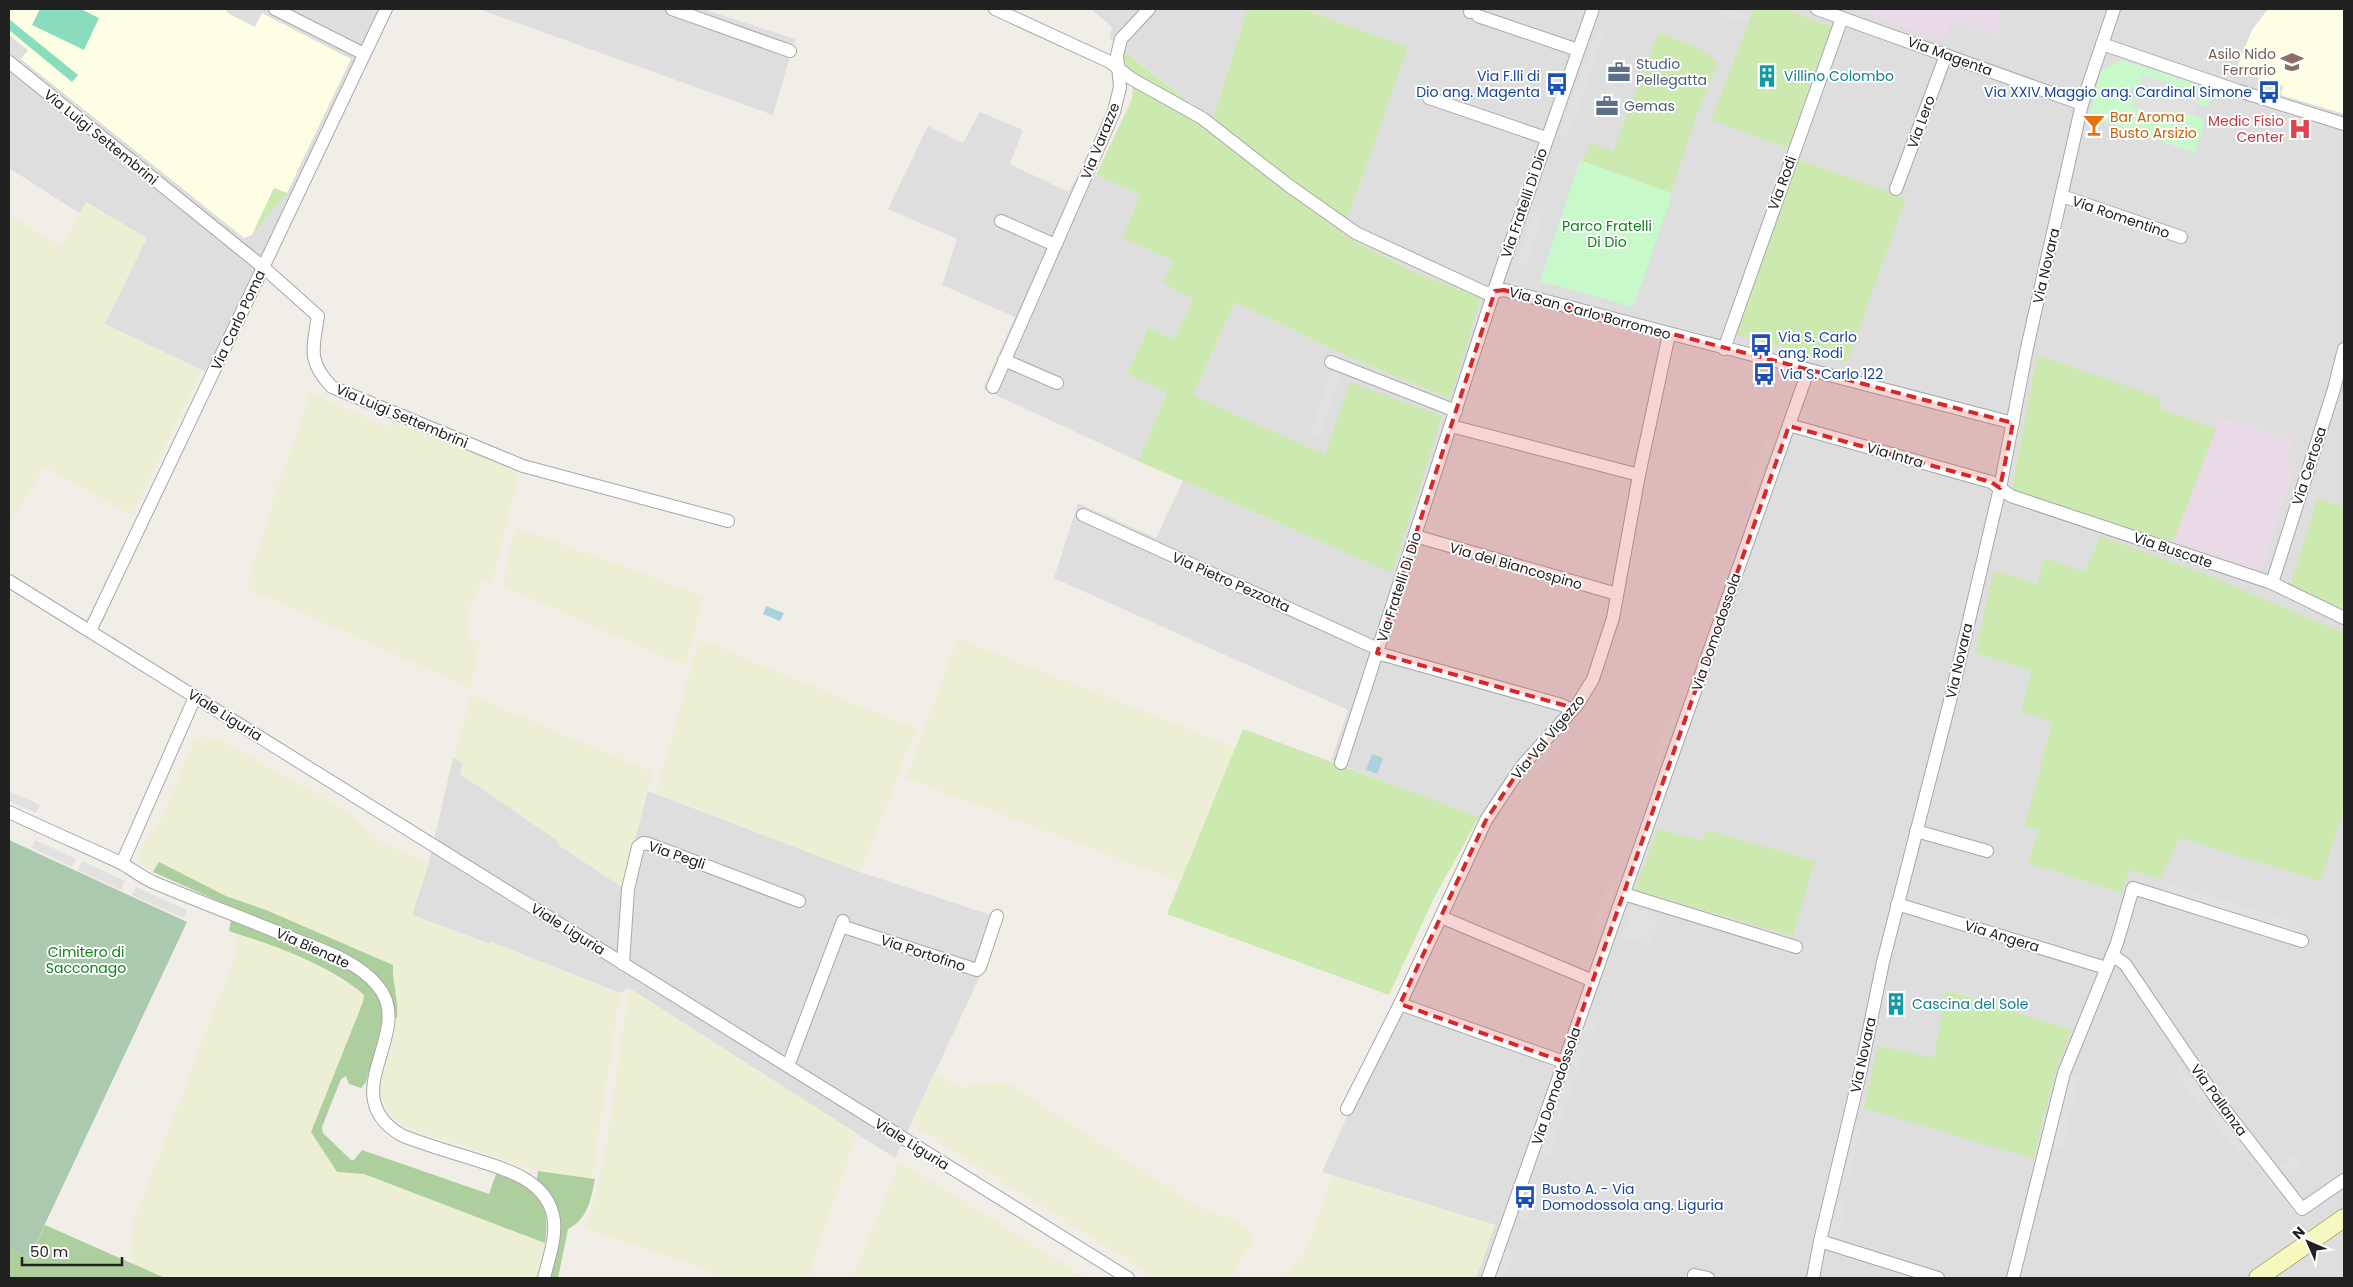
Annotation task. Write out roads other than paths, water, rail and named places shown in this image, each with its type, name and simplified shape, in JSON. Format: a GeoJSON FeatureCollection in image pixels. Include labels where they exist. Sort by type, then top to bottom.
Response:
{"type":"FeatureCollection","features":[{"type":"Feature","properties":{"kind":"street"},"geometry":{"type":"LineString","coordinates":[[275,9],[364,54]]}},
{"type":"Feature","properties":{"kind":"street","name":"Via Carlo Poma"},"geometry":{"type":"LineString","coordinates":[[90,631],[386,9]]}},
{"type":"Feature","properties":{"kind":"street"},"geometry":{"type":"LineString","coordinates":[[672,9],[790,51]]}},
{"type":"Feature","properties":{"kind":"street","name":"Via San Carlo Borromeo"},"geometry":{"type":"LineString","coordinates":[[995,9],[1110,62],[1118,70],[1209,123],[1288,185],[1356,233],[1484,292],[1504,290],[2013,423]]}},
{"type":"Feature","properties":{"kind":"street","name":"Via Varazze"},"geometry":{"type":"LineString","coordinates":[[993,387],[1114,112],[1120,87],[1118,47],[1125,33],[1149,9]]}},
{"type":"Feature","properties":{"kind":"street","name":"Via Fratelli Di Dio"},"geometry":{"type":"LineString","coordinates":[[1341,762],[1546,138],[1592,9]]}},
{"type":"Feature","properties":{"kind":"street","name":"Via Magenta"},"geometry":{"type":"LineString","coordinates":[[1817,9],[2082,104]]}},
{"type":"Feature","properties":{"kind":"street","name":"Via Novara"},"geometry":{"type":"LineString","coordinates":[[1813,1278],[1861,1069],[1883,962],[1952,694],[2000,488],[2027,348],[2082,104],[2114,9]]}},
{"type":"Feature","properties":{"kind":"street"},"geometry":{"type":"LineString","coordinates":[[1473,12],[1578,50]]}},
{"type":"Feature","properties":{"kind":"street","name":"Via Rodi"},"geometry":{"type":"LineString","coordinates":[[1724,348],[1842,18]]}},
{"type":"Feature","properties":{"kind":"street"},"geometry":{"type":"LineString","coordinates":[[2102,44],[2239,92],[2344,124]]}},
{"type":"Feature","properties":{"kind":"street","name":"Via Lero"},"geometry":{"type":"LineString","coordinates":[[1896,189],[1946,55]]}},
{"type":"Feature","properties":{"kind":"street","name":"Via Luigi Settembrini"},"geometry":{"type":"LineString","coordinates":[[9,62],[263,267],[318,316],[313,358],[316,368],[332,387],[523,466],[728,521]]}},
{"type":"Feature","properties":{"kind":"street","name":"Via Fratelli Di Dio"},"geometry":{"type":"LineString","coordinates":[[1429,98],[1546,138]]}},
{"type":"Feature","properties":{"kind":"street","name":"Via Romentino"},"geometry":{"type":"LineString","coordinates":[[2062,196],[2181,237]]}},
{"type":"Feature","properties":{"kind":"street"},"geometry":{"type":"LineString","coordinates":[[1001,221],[1055,245]]}},
{"type":"Feature","properties":{"kind":"street","name":"Via Val Vigezzo"},"geometry":{"type":"LineString","coordinates":[[1347,1109],[1400,1004],[1486,820],[1527,760],[1585,694],[1598,668],[1610,630],[1618,594],[1639,474],[1669,334]]}},
{"type":"Feature","properties":{"kind":"street","name":"Via Certosa"},"geometry":{"type":"LineString","coordinates":[[2272,583],[2341,377],[2344,349]]}},
{"type":"Feature","properties":{"kind":"street"},"geometry":{"type":"LineString","coordinates":[[1004,360],[1057,383]]}},
{"type":"Feature","properties":{"kind":"street"},"geometry":{"type":"LineString","coordinates":[[1331,362],[1456,411]]}},
{"type":"Feature","properties":{"kind":"street","name":"Via Domodossola"},"geometry":{"type":"LineString","coordinates":[[1488,1278],[1808,370]]}},
{"type":"Feature","properties":{"kind":"street"},"geometry":{"type":"LineString","coordinates":[[1451,426],[1639,474]]}},
{"type":"Feature","properties":{"kind":"street","name":"Via Intra"},"geometry":{"type":"LineString","coordinates":[[1789,426],[1991,482],[2000,488]]}},
{"type":"Feature","properties":{"kind":"street","name":"Via Buscate"},"geometry":{"type":"LineString","coordinates":[[2000,488],[2011,496],[2272,583],[2344,618]]}},
{"type":"Feature","properties":{"kind":"street","name":"Via Pietro Pezzotta"},"geometry":{"type":"LineString","coordinates":[[1083,516],[1378,651],[1562,705],[1572,710]]}},
{"type":"Feature","properties":{"kind":"street","name":"Via del Biancospino"},"geometry":{"type":"LineString","coordinates":[[1415,536],[1618,594]]}},
{"type":"Feature","properties":{"kind":"street","name":"Viale Liguria"},"geometry":{"type":"LineString","coordinates":[[9,580],[1128,1278]]}},
{"type":"Feature","properties":{"kind":"street"},"geometry":{"type":"LineString","coordinates":[[122,864],[195,697]]}},
{"type":"Feature","properties":{"kind":"street","name":"Via Bienate"},"geometry":{"type":"LineString","coordinates":[[9,812],[122,864],[152,882],[341,959],[357,968],[376,984],[385,997],[390,1015],[373,1079],[373,1098],[378,1114],[389,1127],[401,1135],[510,1171],[530,1182],[540,1191],[548,1203],[554,1222],[553,1239],[544,1278]]}},
{"type":"Feature","properties":{"kind":"street"},"geometry":{"type":"LineString","coordinates":[[1916,831],[1987,851]]}},
{"type":"Feature","properties":{"kind":"street","name":"Via Pegli"},"geometry":{"type":"LineString","coordinates":[[623,964],[628,889],[638,847],[643,843],[799,901]]}},
{"type":"Feature","properties":{"kind":"street"},"geometry":{"type":"LineString","coordinates":[[2013,1278],[2064,1073],[2112,955],[2133,888],[2302,941]]}},
{"type":"Feature","properties":{"kind":"street"},"geometry":{"type":"LineString","coordinates":[[1624,894],[1796,947]]}},
{"type":"Feature","properties":{"kind":"street","name":"Via Angera"},"geometry":{"type":"LineString","coordinates":[[1898,904],[2106,968]]}},
{"type":"Feature","properties":{"kind":"street","name":"Via Portofino"},"geometry":{"type":"LineString","coordinates":[[788,1066],[842,924],[976,970],[980,967],[998,916]]}},
{"type":"Feature","properties":{"kind":"street"},"geometry":{"type":"LineString","coordinates":[[1441,917],[1593,981]]}},
{"type":"Feature","properties":{"kind":"street","name":"Via Pallanza"},"geometry":{"type":"LineString","coordinates":[[2112,955],[2125,964],[2218,1100],[2302,1208],[2341,1182]]}},
{"type":"Feature","properties":{"kind":"street"},"geometry":{"type":"LineString","coordinates":[[1400,1004],[1564,1062]]}},
{"type":"Feature","properties":{"kind":"street"},"geometry":{"type":"LineString","coordinates":[[2258,1278],[2344,1218]]}},
{"type":"Feature","properties":{"kind":"street"},"geometry":{"type":"LineString","coordinates":[[1820,1241],[1938,1278]]}},
{"type":"Feature","properties":{"kind":"street"},"geometry":{"type":"LineString","coordinates":[[1694,1275],[1708,1278]]}},
{"type":"Feature","properties":{"kind":"water"},"geometry":{"type":"Polygon","coordinates":[[[766,606],[784,613],[780,621],[763,614],[766,606]]]}},
{"type":"Feature","properties":{"kind":"water"},"geometry":{"type":"Polygon","coordinates":[[[1372,754],[1383,758],[1377,774],[1366,770],[1372,754]]]}},
{"type":"Feature","properties":{"kind":"place","name":"Asilo Nido Ferrario"},"geometry":{"type":"Point","coordinates":[2292,62]}},
{"type":"Feature","properties":{"kind":"place","name":"Studio Pellegatta"},"geometry":{"type":"Point","coordinates":[1619,72]}},
{"type":"Feature","properties":{"kind":"place","name":"Villino Colombo"},"geometry":{"type":"Point","coordinates":[1767,76]}},
{"type":"Feature","properties":{"kind":"place","name":"Via F.lli di Dio ang. Magenta"},"geometry":{"type":"Point","coordinates":[1557,84]}},
{"type":"Feature","properties":{"kind":"place","name":"Via XXIV Maggio ang. Cardinal Simone"},"geometry":{"type":"Point","coordinates":[2269,92]}},
{"type":"Feature","properties":{"kind":"place","name":"Gemas"},"geometry":{"type":"Point","coordinates":[1607,106]}},
{"type":"Feature","properties":{"kind":"place","name":"Bar Aroma Busto Arsizio"},"geometry":{"type":"Point","coordinates":[2094,125]}},
{"type":"Feature","properties":{"kind":"place","name":"Medic Fisio Center"},"geometry":{"type":"Point","coordinates":[2300,129]}},
{"type":"Feature","properties":{"kind":"place","name":"Via S. Carlo ang. Rodi"},"geometry":{"type":"Point","coordinates":[1761,345]}},
{"type":"Feature","properties":{"kind":"place","name":"Via S. Carlo 122"},"geometry":{"type":"Point","coordinates":[1764,374]}},
{"type":"Feature","properties":{"kind":"place","name":"Cascina del Sole"},"geometry":{"type":"Point","coordinates":[1896,1004]}},
{"type":"Feature","properties":{"kind":"place","name":"Busto A. - Via Domodossola ang. Liguria"},"geometry":{"type":"Point","coordinates":[1525,1197]}},
{"type":"Feature","properties":{"kind":"park label","name":"Parco Fratelli Di Dio"},"geometry":{"type":"Point","coordinates":[1607,234]}},
{"type":"Feature","properties":{"kind":"park label","name":"Cimitero di Sacconago"},"geometry":{"type":"Point","coordinates":[86,960]}}]}
